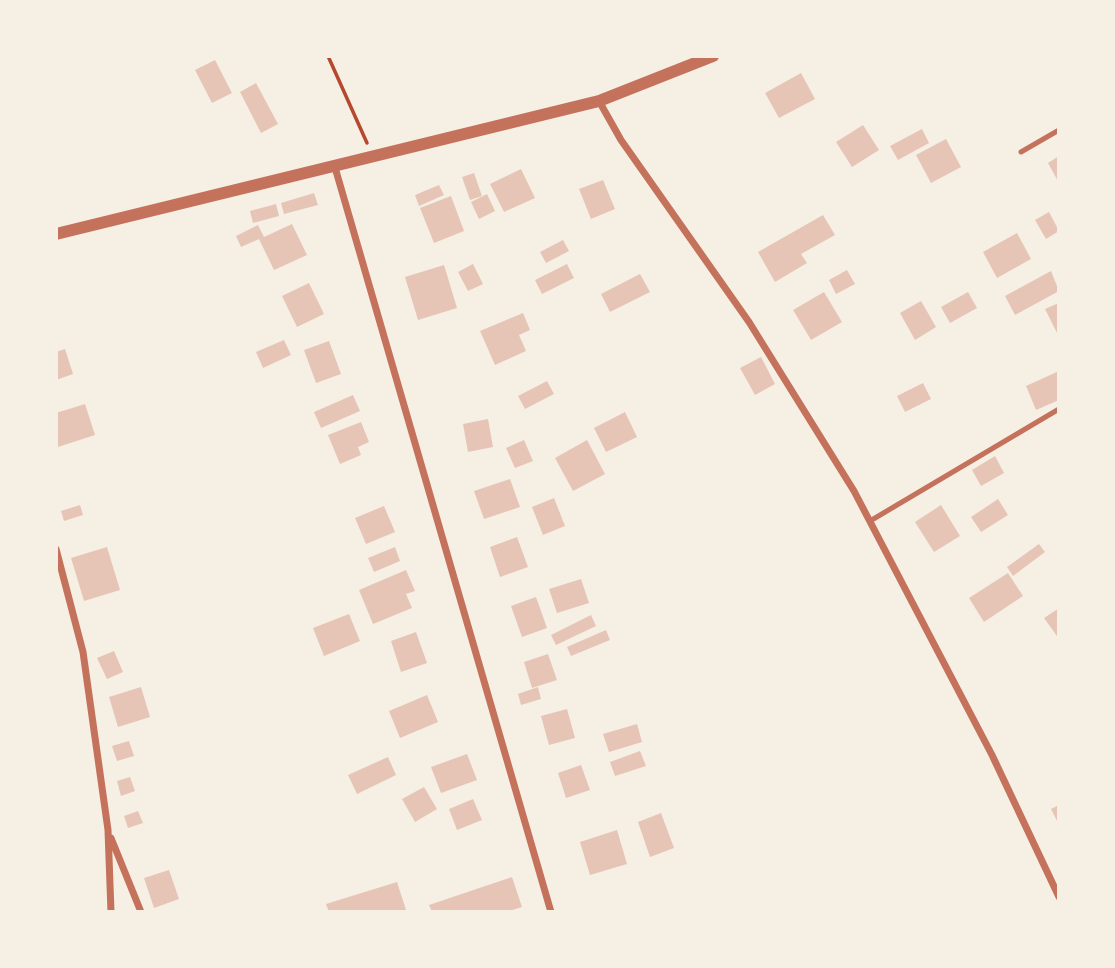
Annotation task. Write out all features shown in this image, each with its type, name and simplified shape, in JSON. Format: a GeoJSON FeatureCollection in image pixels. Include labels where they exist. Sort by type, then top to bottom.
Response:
{"type":"FeatureCollection","features":[{"type":"Feature","properties":{"kind":"street"},"geometry":{"type":"LineString","coordinates":[[56,233],[371,154],[599,101],[713,56]]}},
{"type":"Feature","properties":{"kind":"street"},"geometry":{"type":"LineString","coordinates":[[599,101],[621,140],[749,322],[870,522],[992,755],[1059,897]]}},
{"type":"Feature","properties":{"kind":"street"},"geometry":{"type":"LineString","coordinates":[[334,163],[551,912]]}},
{"type":"Feature","properties":{"kind":"street"},"geometry":{"type":"LineString","coordinates":[[56,549],[83,652],[108,830],[111,912]]}},
{"type":"Feature","properties":{"kind":"street"},"geometry":{"type":"LineString","coordinates":[[108,830],[141,912]]}},
{"type":"Feature","properties":{"kind":"lane"},"geometry":{"type":"LineString","coordinates":[[1021,152],[1059,130]]}},
{"type":"Feature","properties":{"kind":"lane"},"geometry":{"type":"LineString","coordinates":[[870,522],[1059,410]]}},
{"type":"Feature","properties":{"kind":"path"},"geometry":{"type":"LineString","coordinates":[[328,56],[354,107],[371,154]]}},
{"type":"Feature","properties":{"kind":"building"},"geometry":{"type":"Polygon","coordinates":[[[215,60],[232,93],[212,103],[195,70],[215,60]]]}},
{"type":"Feature","properties":{"kind":"building"},"geometry":{"type":"Polygon","coordinates":[[[801,73],[815,99],[779,118],[765,93],[801,73]]]}},
{"type":"Feature","properties":{"kind":"building"},"geometry":{"type":"Polygon","coordinates":[[[256,83],[278,124],[261,133],[240,92],[256,83]]]}},
{"type":"Feature","properties":{"kind":"building"},"geometry":{"type":"Polygon","coordinates":[[[863,125],[879,150],[852,167],[836,142],[863,125]]]}},
{"type":"Feature","properties":{"kind":"building"},"geometry":{"type":"Polygon","coordinates":[[[922,129],[929,143],[898,160],[890,146],[922,129]]]}},
{"type":"Feature","properties":{"kind":"building"},"geometry":{"type":"Polygon","coordinates":[[[946,139],[961,167],[931,183],[916,155],[946,139]]]}},
{"type":"Feature","properties":{"kind":"building"},"geometry":{"type":"Polygon","coordinates":[[[1059,156],[1059,183],[1048,163],[1059,156]]]}},
{"type":"Feature","properties":{"kind":"building"},"geometry":{"type":"Polygon","coordinates":[[[521,169],[535,198],[504,212],[490,184],[521,169]]]}},
{"type":"Feature","properties":{"kind":"building"},"geometry":{"type":"Polygon","coordinates":[[[474,173],[482,196],[470,200],[462,177],[474,173]]]}},
{"type":"Feature","properties":{"kind":"building"},"geometry":{"type":"Polygon","coordinates":[[[603,180],[615,209],[591,219],[579,189],[603,180]]]}},
{"type":"Feature","properties":{"kind":"building"},"geometry":{"type":"Polygon","coordinates":[[[439,185],[444,195],[419,206],[415,195],[439,185]]]}},
{"type":"Feature","properties":{"kind":"building"},"geometry":{"type":"Polygon","coordinates":[[[314,193],[318,205],[284,214],[281,203],[314,193]]]}},
{"type":"Feature","properties":{"kind":"building"},"geometry":{"type":"Polygon","coordinates":[[[487,194],[495,211],[479,219],[471,202],[487,194]]]}},
{"type":"Feature","properties":{"kind":"building"},"geometry":{"type":"Polygon","coordinates":[[[451,196],[464,231],[434,243],[420,208],[451,196]]]}},
{"type":"Feature","properties":{"kind":"building"},"geometry":{"type":"Polygon","coordinates":[[[276,204],[279,216],[253,223],[250,211],[276,204]]]}},
{"type":"Feature","properties":{"kind":"building"},"geometry":{"type":"Polygon","coordinates":[[[1049,212],[1059,231],[1046,239],[1035,220],[1049,212]]]}},
{"type":"Feature","properties":{"kind":"building"},"geometry":{"type":"Polygon","coordinates":[[[823,215],[835,235],[801,254],[807,263],[775,282],[758,252],[823,215]]]}},
{"type":"Feature","properties":{"kind":"building"},"geometry":{"type":"Polygon","coordinates":[[[292,224],[307,255],[274,270],[259,239],[241,247],[236,236],[258,225],[264,237],[292,224]]]}},
{"type":"Feature","properties":{"kind":"building"},"geometry":{"type":"Polygon","coordinates":[[[1017,233],[1031,259],[997,278],[983,252],[1017,233]]]}},
{"type":"Feature","properties":{"kind":"building"},"geometry":{"type":"Polygon","coordinates":[[[563,240],[569,251],[546,263],[540,252],[563,240]]]}},
{"type":"Feature","properties":{"kind":"building"},"geometry":{"type":"Polygon","coordinates":[[[473,264],[483,284],[468,291],[458,272],[473,264]]]}},
{"type":"Feature","properties":{"kind":"building"},"geometry":{"type":"Polygon","coordinates":[[[567,264],[574,278],[542,294],[535,280],[567,264]]]}},
{"type":"Feature","properties":{"kind":"building"},"geometry":{"type":"Polygon","coordinates":[[[444,265],[457,308],[418,320],[405,277],[444,265]]]}},
{"type":"Feature","properties":{"kind":"building"},"geometry":{"type":"Polygon","coordinates":[[[847,270],[855,284],[836,294],[829,280],[847,270]]]}},
{"type":"Feature","properties":{"kind":"building"},"geometry":{"type":"Polygon","coordinates":[[[1051,271],[1059,291],[1015,315],[1005,296],[1051,271]]]}},
{"type":"Feature","properties":{"kind":"building"},"geometry":{"type":"Polygon","coordinates":[[[640,274],[650,292],[610,312],[601,294],[640,274]]]}},
{"type":"Feature","properties":{"kind":"building"},"geometry":{"type":"Polygon","coordinates":[[[309,283],[324,314],[297,327],[282,296],[309,283]]]}},
{"type":"Feature","properties":{"kind":"building"},"geometry":{"type":"Polygon","coordinates":[[[824,292],[842,322],[811,340],[793,310],[824,292]]]}},
{"type":"Feature","properties":{"kind":"building"},"geometry":{"type":"Polygon","coordinates":[[[968,292],[977,308],[950,323],[941,307],[968,292]]]}},
{"type":"Feature","properties":{"kind":"building"},"geometry":{"type":"Polygon","coordinates":[[[921,301],[936,327],[915,340],[900,313],[921,301]]]}},
{"type":"Feature","properties":{"kind":"building"},"geometry":{"type":"Polygon","coordinates":[[[1059,303],[1059,337],[1045,309],[1059,303]]]}},
{"type":"Feature","properties":{"kind":"building"},"geometry":{"type":"Polygon","coordinates":[[[523,313],[530,330],[519,335],[526,351],[495,365],[480,331],[523,313]]]}},
{"type":"Feature","properties":{"kind":"building"},"geometry":{"type":"Polygon","coordinates":[[[284,340],[291,355],[263,368],[256,352],[284,340]]]}},
{"type":"Feature","properties":{"kind":"building"},"geometry":{"type":"Polygon","coordinates":[[[329,341],[341,374],[316,383],[304,350],[329,341]]]}},
{"type":"Feature","properties":{"kind":"building"},"geometry":{"type":"Polygon","coordinates":[[[65,349],[73,374],[56,380],[56,352],[65,349]]]}},
{"type":"Feature","properties":{"kind":"building"},"geometry":{"type":"Polygon","coordinates":[[[761,357],[775,384],[755,395],[740,368],[761,357]]]}},
{"type":"Feature","properties":{"kind":"building"},"geometry":{"type":"Polygon","coordinates":[[[1059,371],[1059,400],[1036,410],[1026,386],[1059,371]]]}},
{"type":"Feature","properties":{"kind":"building"},"geometry":{"type":"Polygon","coordinates":[[[547,381],[554,394],[525,409],[518,396],[547,381]]]}},
{"type":"Feature","properties":{"kind":"building"},"geometry":{"type":"Polygon","coordinates":[[[923,383],[931,399],[905,412],[897,396],[923,383]]]}},
{"type":"Feature","properties":{"kind":"building"},"geometry":{"type":"Polygon","coordinates":[[[353,395],[360,411],[321,428],[314,412],[353,395]]]}},
{"type":"Feature","properties":{"kind":"building"},"geometry":{"type":"Polygon","coordinates":[[[85,404],[95,435],[58,447],[56,413],[85,404]]]}},
{"type":"Feature","properties":{"kind":"building"},"geometry":{"type":"Polygon","coordinates":[[[625,412],[637,437],[606,452],[594,428],[625,412]]]}},
{"type":"Feature","properties":{"kind":"building"},"geometry":{"type":"Polygon","coordinates":[[[488,419],[493,447],[468,452],[463,424],[488,419]]]}},
{"type":"Feature","properties":{"kind":"building"},"geometry":{"type":"Polygon","coordinates":[[[361,422],[369,442],[358,447],[361,455],[340,464],[328,435],[361,422]]]}},
{"type":"Feature","properties":{"kind":"building"},"geometry":{"type":"Polygon","coordinates":[[[524,440],[533,461],[515,468],[506,448],[524,440]]]}},
{"type":"Feature","properties":{"kind":"building"},"geometry":{"type":"Polygon","coordinates":[[[587,440],[605,474],[573,491],[555,458],[587,440]]]}},
{"type":"Feature","properties":{"kind":"building"},"geometry":{"type":"Polygon","coordinates":[[[995,456],[1004,473],[981,486],[972,470],[995,456]]]}},
{"type":"Feature","properties":{"kind":"building"},"geometry":{"type":"Polygon","coordinates":[[[510,479],[520,507],[484,519],[474,491],[510,479]]]}},
{"type":"Feature","properties":{"kind":"building"},"geometry":{"type":"Polygon","coordinates":[[[554,498],[565,526],[543,535],[532,507],[554,498]]]}},
{"type":"Feature","properties":{"kind":"building"},"geometry":{"type":"Polygon","coordinates":[[[998,499],[1008,515],[981,532],[971,517],[998,499]]]}},
{"type":"Feature","properties":{"kind":"building"},"geometry":{"type":"Polygon","coordinates":[[[80,505],[83,515],[64,521],[61,511],[80,505]]]}},
{"type":"Feature","properties":{"kind":"building"},"geometry":{"type":"Polygon","coordinates":[[[941,505],[960,536],[934,552],[915,522],[941,505]]]}},
{"type":"Feature","properties":{"kind":"building"},"geometry":{"type":"Polygon","coordinates":[[[384,506],[395,532],[366,544],[355,518],[384,506]]]}},
{"type":"Feature","properties":{"kind":"building"},"geometry":{"type":"Polygon","coordinates":[[[517,537],[528,567],[500,577],[490,547],[517,537]]]}},
{"type":"Feature","properties":{"kind":"building"},"geometry":{"type":"Polygon","coordinates":[[[1039,544],[1045,552],[1013,576],[1007,567],[1039,544]]]}},
{"type":"Feature","properties":{"kind":"building"},"geometry":{"type":"Polygon","coordinates":[[[107,547],[120,590],[84,601],[71,558],[107,547]]]}},
{"type":"Feature","properties":{"kind":"building"},"geometry":{"type":"Polygon","coordinates":[[[395,547],[400,561],[374,572],[368,558],[395,547]]]}},
{"type":"Feature","properties":{"kind":"building"},"geometry":{"type":"Polygon","coordinates":[[[406,570],[415,591],[406,594],[412,608],[373,624],[359,590],[406,570]]]}},
{"type":"Feature","properties":{"kind":"building"},"geometry":{"type":"Polygon","coordinates":[[[1008,573],[1023,596],[984,622],[969,598],[1008,573]]]}},
{"type":"Feature","properties":{"kind":"building"},"geometry":{"type":"Polygon","coordinates":[[[581,579],[589,603],[557,613],[549,589],[581,579]]]}},
{"type":"Feature","properties":{"kind":"building"},"geometry":{"type":"Polygon","coordinates":[[[536,597],[547,628],[522,637],[511,606],[536,597]]]}},
{"type":"Feature","properties":{"kind":"building"},"geometry":{"type":"Polygon","coordinates":[[[1059,608],[1059,635],[1057,636],[1044,618],[1059,608]]]}},
{"type":"Feature","properties":{"kind":"building"},"geometry":{"type":"Polygon","coordinates":[[[349,614],[360,641],[324,656],[313,628],[349,614]]]}},
{"type":"Feature","properties":{"kind":"building"},"geometry":{"type":"Polygon","coordinates":[[[591,615],[596,626],[556,645],[551,635],[591,615]]]}},
{"type":"Feature","properties":{"kind":"building"},"geometry":{"type":"Polygon","coordinates":[[[606,630],[610,640],[571,656],[567,647],[606,630]]]}},
{"type":"Feature","properties":{"kind":"building"},"geometry":{"type":"Polygon","coordinates":[[[416,632],[427,663],[401,672],[391,641],[416,632]]]}},
{"type":"Feature","properties":{"kind":"building"},"geometry":{"type":"Polygon","coordinates":[[[114,651],[123,672],[107,679],[97,658],[114,651]]]}},
{"type":"Feature","properties":{"kind":"building"},"geometry":{"type":"Polygon","coordinates":[[[548,654],[557,680],[532,688],[524,662],[548,654]]]}},
{"type":"Feature","properties":{"kind":"building"},"geometry":{"type":"Polygon","coordinates":[[[141,687],[150,717],[118,727],[109,697],[141,687]]]}},
{"type":"Feature","properties":{"kind":"building"},"geometry":{"type":"Polygon","coordinates":[[[538,687],[541,699],[521,705],[518,694],[538,687]]]}},
{"type":"Feature","properties":{"kind":"building"},"geometry":{"type":"Polygon","coordinates":[[[427,695],[438,722],[400,738],[389,711],[427,695]]]}},
{"type":"Feature","properties":{"kind":"building"},"geometry":{"type":"Polygon","coordinates":[[[567,709],[575,738],[549,745],[541,716],[567,709]]]}},
{"type":"Feature","properties":{"kind":"building"},"geometry":{"type":"Polygon","coordinates":[[[637,724],[642,742],[609,752],[603,734],[637,724]]]}},
{"type":"Feature","properties":{"kind":"building"},"geometry":{"type":"Polygon","coordinates":[[[129,741],[134,756],[117,761],[112,746],[129,741]]]}},
{"type":"Feature","properties":{"kind":"building"},"geometry":{"type":"Polygon","coordinates":[[[640,751],[646,766],[615,776],[610,762],[640,751]]]}},
{"type":"Feature","properties":{"kind":"building"},"geometry":{"type":"Polygon","coordinates":[[[467,754],[477,780],[441,793],[431,767],[467,754]]]}},
{"type":"Feature","properties":{"kind":"building"},"geometry":{"type":"Polygon","coordinates":[[[388,757],[396,775],[357,794],[348,775],[388,757]]]}},
{"type":"Feature","properties":{"kind":"building"},"geometry":{"type":"Polygon","coordinates":[[[581,765],[590,790],[566,798],[558,773],[581,765]]]}},
{"type":"Feature","properties":{"kind":"building"},"geometry":{"type":"Polygon","coordinates":[[[130,777],[135,791],[121,796],[117,781],[130,777]]]}},
{"type":"Feature","properties":{"kind":"building"},"geometry":{"type":"Polygon","coordinates":[[[424,787],[437,809],[415,822],[402,799],[424,787]]]}},
{"type":"Feature","properties":{"kind":"building"},"geometry":{"type":"Polygon","coordinates":[[[473,799],[482,820],[457,830],[449,809],[473,799]]]}},
{"type":"Feature","properties":{"kind":"building"},"geometry":{"type":"Polygon","coordinates":[[[1059,805],[1059,825],[1051,809],[1059,805]]]}},
{"type":"Feature","properties":{"kind":"building"},"geometry":{"type":"Polygon","coordinates":[[[138,811],[143,823],[128,828],[124,816],[138,811]]]}},
{"type":"Feature","properties":{"kind":"building"},"geometry":{"type":"Polygon","coordinates":[[[661,813],[674,848],[650,857],[638,822],[661,813]]]}},
{"type":"Feature","properties":{"kind":"building"},"geometry":{"type":"Polygon","coordinates":[[[617,830],[627,864],[590,875],[580,842],[617,830]]]}},
{"type":"Feature","properties":{"kind":"building"},"geometry":{"type":"Polygon","coordinates":[[[169,870],[179,899],[154,908],[144,878],[169,870]]]}},
{"type":"Feature","properties":{"kind":"building"},"geometry":{"type":"Polygon","coordinates":[[[512,877],[522,907],[506,912],[432,912],[429,905],[512,877]]]}},
{"type":"Feature","properties":{"kind":"building"},"geometry":{"type":"Polygon","coordinates":[[[397,882],[406,910],[329,912],[326,904],[397,882]]]}}]}
